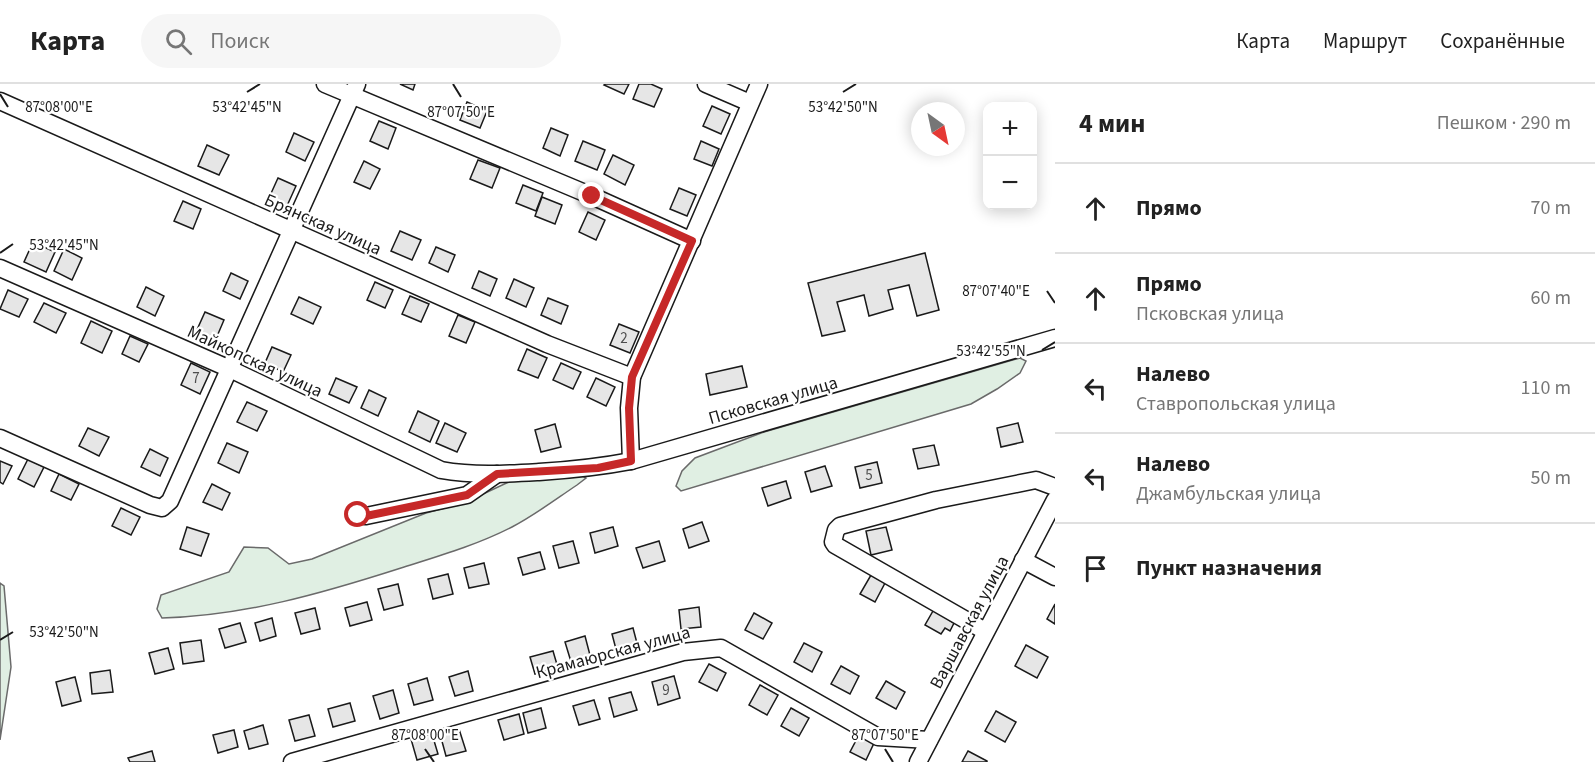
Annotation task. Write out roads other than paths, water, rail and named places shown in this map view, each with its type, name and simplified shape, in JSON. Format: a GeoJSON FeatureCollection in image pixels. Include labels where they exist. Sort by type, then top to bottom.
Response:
{"type":"FeatureCollection","features":[{"type":"Feature","properties":{"kind":"street"},"geometry":{"type":"LineString","coordinates":[[325,84],[355,90],[692,241]]}},
{"type":"Feature","properties":{"kind":"street"},"geometry":{"type":"LineString","coordinates":[[706,84],[750,103]]}},
{"type":"Feature","properties":{"kind":"street"},"geometry":{"type":"LineString","coordinates":[[631,461],[629,408],[632,377],[759,84]]}},
{"type":"Feature","properties":{"kind":"street"},"geometry":{"type":"LineString","coordinates":[[0,438],[150,505],[162,508],[170,501],[355,90]]}},
{"type":"Feature","properties":{"kind":"street","name":"Брянская улица"},"geometry":{"type":"LineString","coordinates":[[0,101],[291,232],[548,344],[632,377]]}},
{"type":"Feature","properties":{"kind":"street","name":"Майкопская улица"},"geometry":{"type":"LineString","coordinates":[[0,268],[230,369],[441,470],[465,474],[497,474]]}},
{"type":"Feature","properties":{"kind":"street","name":"Псковская улица"},"geometry":{"type":"LineString","coordinates":[[497,474],[598,468],[631,461],[1055,338]]}},
{"type":"Feature","properties":{"kind":"street"},"geometry":{"type":"LineString","coordinates":[[358,515],[366,516],[467,495],[497,474]]}},
{"type":"Feature","properties":{"kind":"street"},"geometry":{"type":"LineString","coordinates":[[985,631],[835,545],[833,537],[836,530],[840,526],[936,500],[1036,480],[1055,487]]}},
{"type":"Feature","properties":{"kind":"street","name":"Варшавская улица"},"geometry":{"type":"LineString","coordinates":[[918,762],[1055,500]]}},
{"type":"Feature","properties":{"kind":"street"},"geometry":{"type":"LineString","coordinates":[[1023,560],[1055,577]]}},
{"type":"Feature","properties":{"kind":"street","name":"Крамаюрская улица"},"geometry":{"type":"LineString","coordinates":[[292,762],[683,652],[711,648],[721,648],[878,737],[929,740]]}}]}
